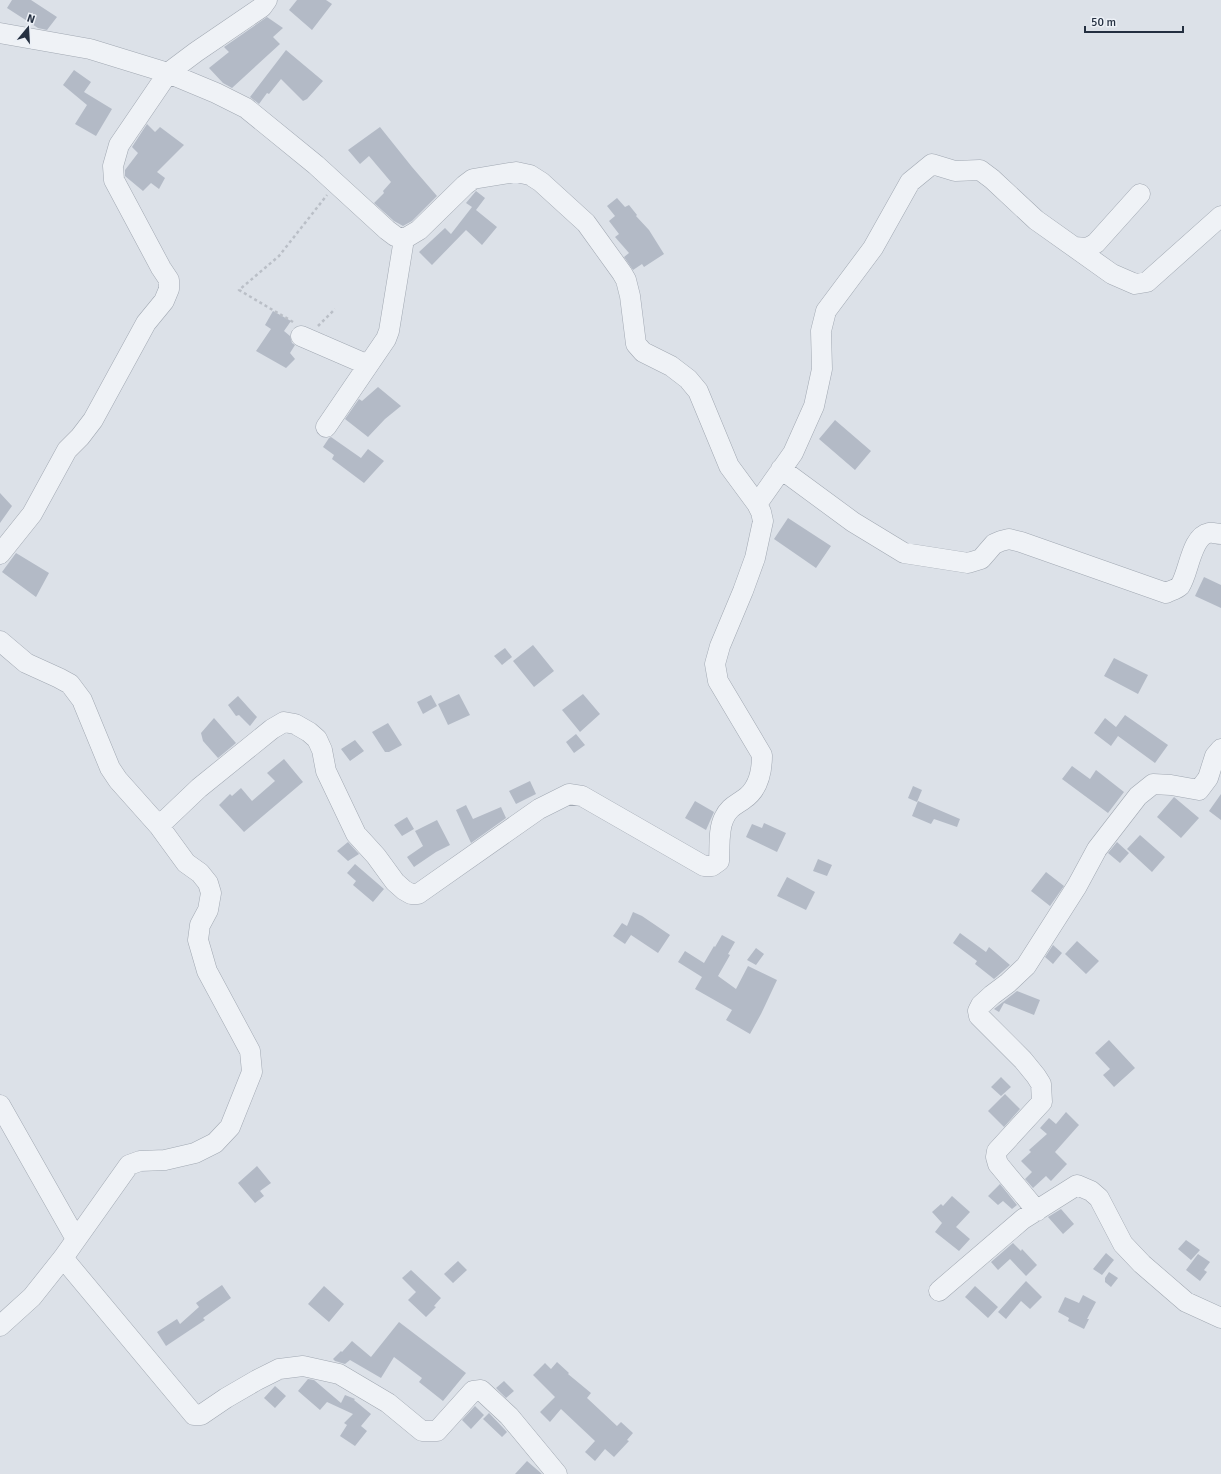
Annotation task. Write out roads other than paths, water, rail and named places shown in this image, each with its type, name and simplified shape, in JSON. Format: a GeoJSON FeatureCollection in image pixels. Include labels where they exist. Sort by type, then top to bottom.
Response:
{"type":"FeatureCollection","features":[{"type":"Feature","properties":{"kind":"street"},"geometry":{"type":"LineString","coordinates":[[0,554],[32,514],[67,450],[80,437],[93,420],[146,323],[164,301],[169,289],[170,280],[161,268],[114,180],[113,166],[119,146],[168,73],[196,52],[262,8],[267,0]]}},
{"type":"Feature","properties":{"kind":"street"},"geometry":{"type":"LineString","coordinates":[[0,33],[90,49],[168,73],[216,93],[246,108],[316,165],[395,236],[404,238],[419,230],[473,179],[516,172],[530,175],[541,182],[586,223],[622,273],[626,280],[630,296],[636,344],[642,352],[671,366],[682,374],[698,391],[730,466],[757,504],[763,521],[755,558],[743,592],[720,646],[715,664],[718,681],[762,755],[762,767],[757,784],[745,798],[733,805],[724,818],[721,833],[719,861],[712,866],[704,866],[582,796],[569,794],[539,809],[418,894],[411,894],[395,882],[376,856],[356,834],[326,771],[322,750],[317,739],[309,732],[295,724],[284,722],[272,728],[222,771],[199,788],[159,826]]}},
{"type":"Feature","properties":{"kind":"street"},"geometry":{"type":"LineString","coordinates":[[757,504],[793,453],[814,406],[822,369],[821,331],[826,311],[873,248],[910,182],[932,164],[955,171],[980,170],[992,179],[1036,220],[1112,274],[1135,284],[1147,282],[1221,216]]}},
{"type":"Feature","properties":{"kind":"street"},"geometry":{"type":"LineString","coordinates":[[1075,247],[1086,248],[1096,243],[1140,194]]}},
{"type":"Feature","properties":{"kind":"street"},"geometry":{"type":"LineString","coordinates":[[326,427],[386,339],[389,331],[404,238]]}},
{"type":"Feature","properties":{"kind":"street"},"geometry":{"type":"LineString","coordinates":[[301,336],[368,365]]}},
{"type":"Feature","properties":{"kind":"street"},"geometry":{"type":"LineString","coordinates":[[781,469],[853,522],[904,553],[968,563],[981,559],[994,544],[1009,539],[1166,593],[1179,587],[1185,576],[1194,548],[1200,537],[1208,533],[1221,534]]}},
{"type":"Feature","properties":{"kind":"street"},"geometry":{"type":"LineString","coordinates":[[0,641],[26,663],[70,684],[82,700],[110,768],[118,780],[159,826],[186,863],[200,873],[208,883],[211,893],[208,910],[200,925],[198,940],[207,971],[250,1051],[252,1072],[230,1127],[215,1143],[195,1153],[164,1160],[140,1161],[129,1165],[63,1258],[32,1297],[0,1326]]}},
{"type":"Feature","properties":{"kind":"street"},"geometry":{"type":"LineString","coordinates":[[1037,1211],[998,1164],[996,1158],[997,1151],[1042,1102],[1041,1084],[1023,1060],[979,1016],[978,1010],[981,1005],[1026,966],[1077,886],[1097,849],[1138,796],[1153,784],[1172,785],[1199,790],[1208,778],[1215,756],[1221,749]]}},
{"type":"Feature","properties":{"kind":"street"},"geometry":{"type":"LineString","coordinates":[[0,1105],[76,1239]]}},
{"type":"Feature","properties":{"kind":"street"},"geometry":{"type":"LineString","coordinates":[[939,1291],[1023,1219],[1077,1185],[1091,1191],[1099,1198],[1124,1244],[1142,1264],[1186,1302],[1221,1318]]}},
{"type":"Feature","properties":{"kind":"street"},"geometry":{"type":"LineString","coordinates":[[63,1258],[194,1415],[202,1415],[244,1387],[279,1370],[302,1366],[339,1374],[388,1403],[422,1431],[438,1431],[474,1391],[481,1390],[510,1416],[557,1474]]}}]}
